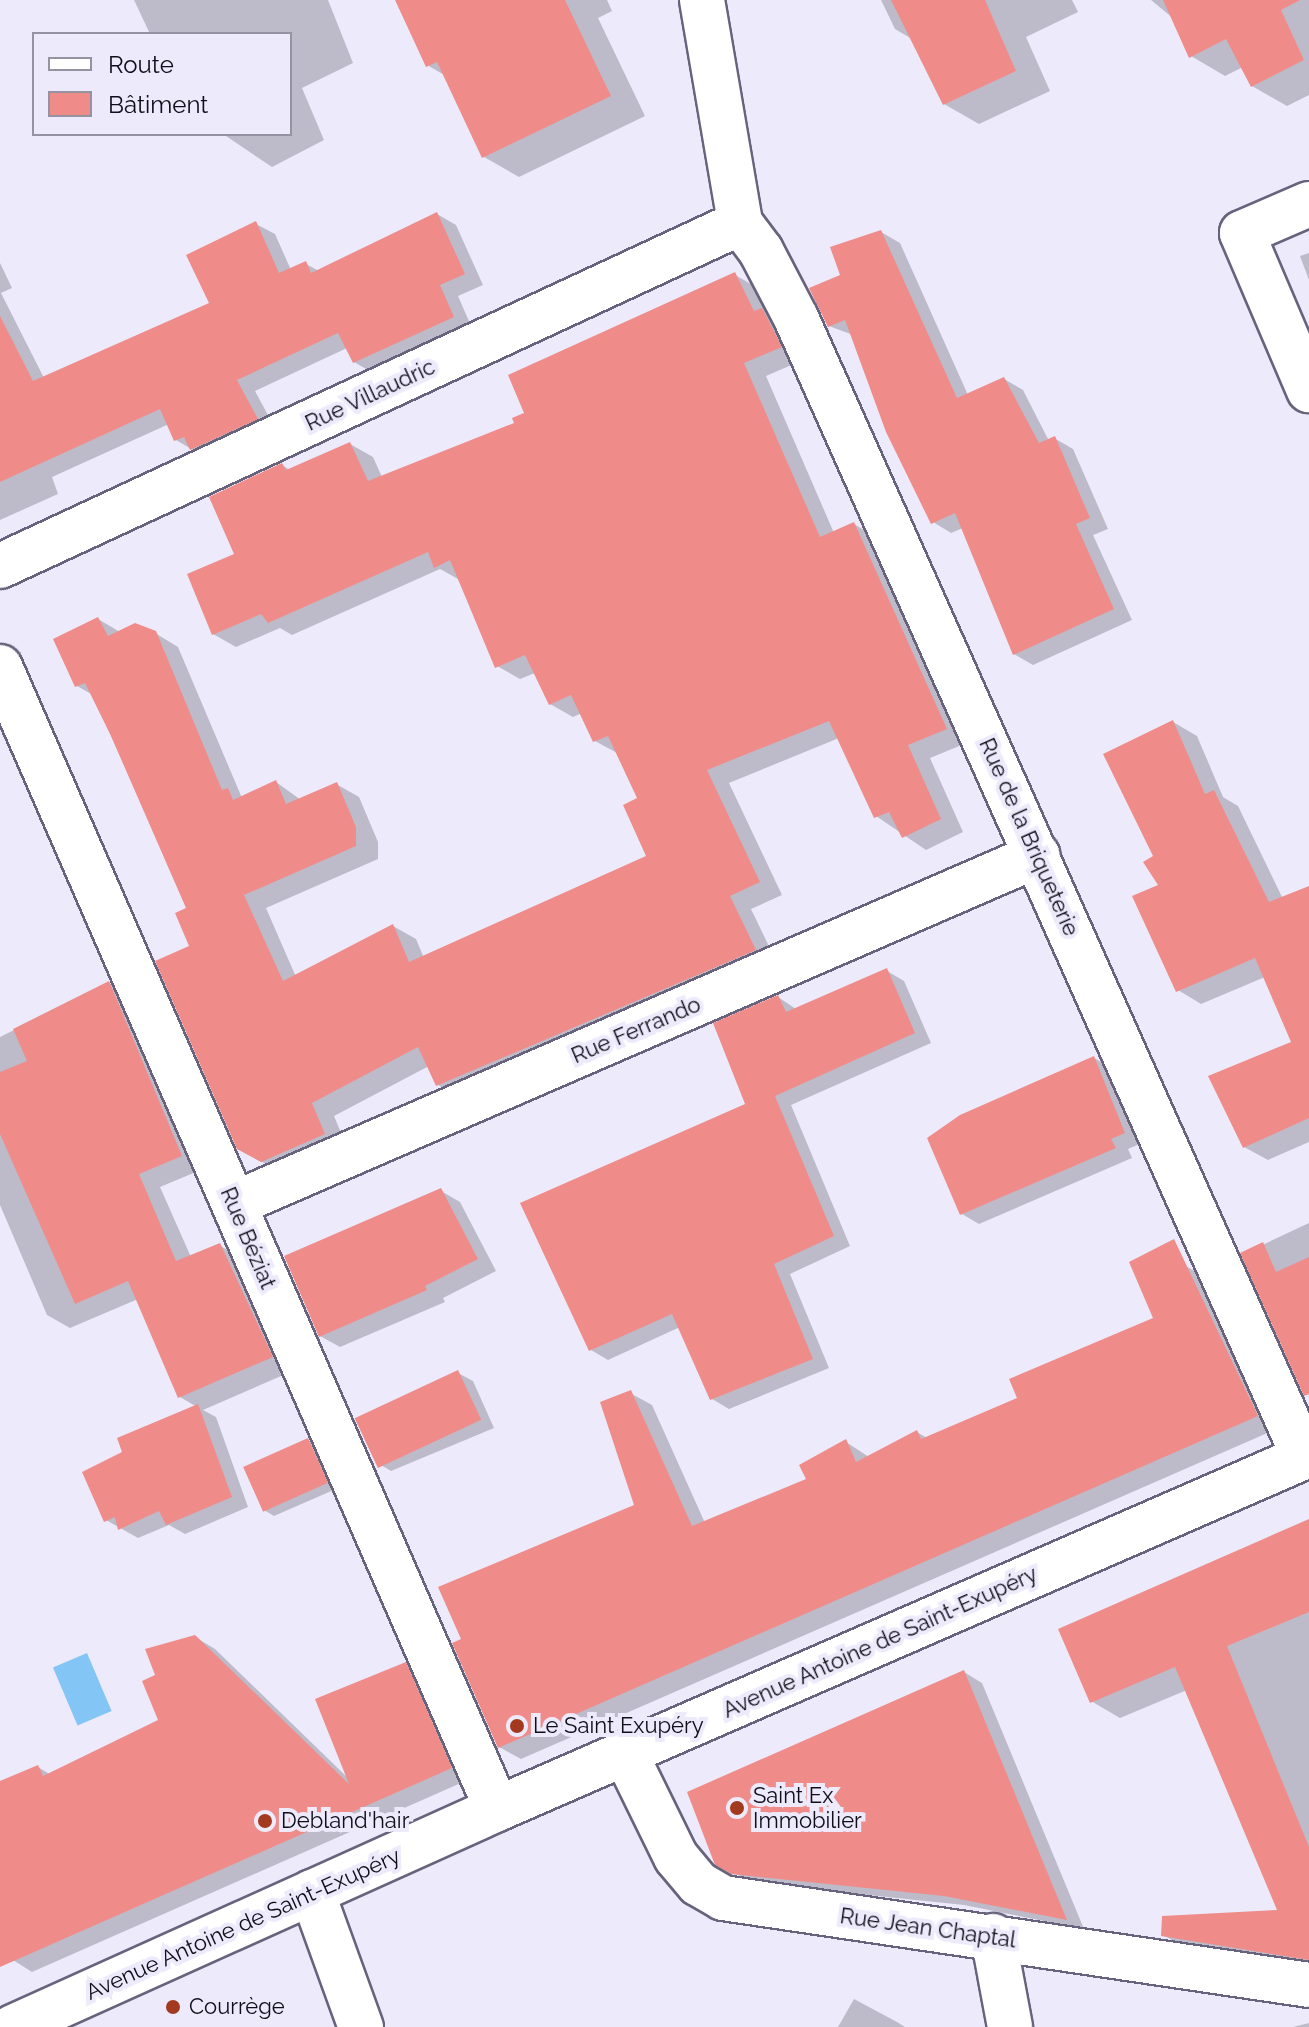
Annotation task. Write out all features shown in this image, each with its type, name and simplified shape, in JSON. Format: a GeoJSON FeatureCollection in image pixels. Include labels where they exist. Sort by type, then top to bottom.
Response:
{"type":"FeatureCollection","features":[{"type":"Feature","properties":{"kind":"street"},"geometry":{"type":"LineString","coordinates":[[702,0],[740,223]]}},
{"type":"Feature","properties":{"kind":"street"},"geometry":{"type":"LineString","coordinates":[[1309,204],[1242,233],[1309,390]]}},
{"type":"Feature","properties":{"kind":"street","name":"Rue Villaudric"},"geometry":{"type":"LineString","coordinates":[[0,566],[740,223]]}},
{"type":"Feature","properties":{"kind":"street","name":"Rue de la Briqueterie"},"geometry":{"type":"LineString","coordinates":[[740,223],[761,251],[796,318],[1307,1456]]}},
{"type":"Feature","properties":{"kind":"street","name":"Rue Béziat"},"geometry":{"type":"LineString","coordinates":[[0,667],[497,1809]]}},
{"type":"Feature","properties":{"kind":"street","name":"Rue Ferrando"},"geometry":{"type":"LineString","coordinates":[[234,1204],[1038,855]]}},
{"type":"Feature","properties":{"kind":"street","name":"Avenue Antoine de Saint-Exupéry"},"geometry":{"type":"LineString","coordinates":[[13,2027],[497,1809],[1307,1456]]}},
{"type":"Feature","properties":{"kind":"street","name":"Rue Jean Chaptal"},"geometry":{"type":"LineString","coordinates":[[625,1753],[676,1857],[699,1884],[723,1898],[1309,1985]]}},
{"type":"Feature","properties":{"kind":"street"},"geometry":{"type":"LineString","coordinates":[[312,1892],[361,2027]]}},
{"type":"Feature","properties":{"kind":"street"},"geometry":{"type":"LineString","coordinates":[[993,1936],[1010,2027]]}},
{"type":"Feature","properties":{"kind":"water"},"geometry":{"type":"Polygon","coordinates":[[[87,1653],[112,1711],[78,1725],[53,1667],[87,1653]]]}},
{"type":"Feature","properties":{"kind":"building"},"geometry":{"type":"Polygon","coordinates":[[[395,0],[565,0],[611,96],[482,158],[437,62],[426,67],[395,0]]]}},
{"type":"Feature","properties":{"kind":"building"},"geometry":{"type":"Polygon","coordinates":[[[891,0],[985,0],[1016,71],[943,105],[891,0]]]}},
{"type":"Feature","properties":{"kind":"building"},"geometry":{"type":"Polygon","coordinates":[[[1163,0],[1300,0],[1281,10],[1304,60],[1251,87],[1226,39],[1189,58],[1163,0]]]}},
{"type":"Feature","properties":{"kind":"building"},"geometry":{"type":"Polygon","coordinates":[[[437,212],[465,274],[440,285],[454,317],[353,363],[338,333],[237,380],[258,419],[190,450],[184,437],[174,441],[160,409],[0,482],[0,316],[33,381],[209,303],[186,255],[256,221],[279,273],[306,261],[311,273],[437,212]]]}},
{"type":"Feature","properties":{"kind":"building"},"geometry":{"type":"Polygon","coordinates":[[[881,230],[957,398],[1004,377],[1039,443],[1055,436],[1090,518],[1076,524],[1114,609],[1013,655],[955,513],[931,524],[886,432],[845,320],[828,327],[809,288],[840,275],[830,247],[881,230]]]}},
{"type":"Feature","properties":{"kind":"building"},"geometry":{"type":"Polygon","coordinates":[[[735,272],[754,311],[762,308],[782,347],[744,363],[820,537],[854,522],[947,729],[908,745],[941,819],[902,838],[889,812],[874,818],[829,721],[707,770],[760,882],[730,896],[756,950],[436,1086],[418,1047],[312,1103],[325,1134],[261,1162],[237,1149],[155,961],[189,946],[175,913],[186,908],[85,683],[75,687],[53,639],[98,617],[108,636],[135,623],[156,631],[222,790],[228,788],[233,800],[276,780],[286,804],[337,782],[356,827],[356,846],[244,895],[283,981],[393,924],[409,962],[646,856],[623,805],[637,798],[608,736],[593,742],[571,695],[549,705],[525,655],[495,668],[450,560],[434,568],[428,552],[268,623],[261,614],[212,635],[187,574],[234,554],[209,497],[282,463],[286,470],[350,442],[368,481],[514,423],[512,418],[524,413],[508,375],[735,272]]]}},
{"type":"Feature","properties":{"kind":"building"},"geometry":{"type":"Polygon","coordinates":[[[1173,720],[1205,794],[1214,790],[1269,902],[1309,886],[1309,1118],[1243,1148],[1208,1076],[1291,1042],[1255,958],[1176,992],[1132,896],[1158,885],[1143,862],[1153,856],[1103,754],[1173,720]]]}},
{"type":"Feature","properties":{"kind":"building"},"geometry":{"type":"Polygon","coordinates":[[[887,968],[915,1033],[775,1096],[834,1236],[774,1264],[813,1359],[710,1400],[672,1314],[589,1351],[520,1203],[745,1104],[713,1023],[778,995],[786,1012],[887,968]]]}},
{"type":"Feature","properties":{"kind":"building"},"geometry":{"type":"Polygon","coordinates":[[[109,981],[182,1156],[139,1174],[176,1261],[220,1243],[273,1357],[178,1398],[128,1281],[75,1304],[0,1134],[0,1072],[27,1061],[13,1029],[109,981]]]}},
{"type":"Feature","properties":{"kind":"building"},"geometry":{"type":"Polygon","coordinates":[[[1094,1056],[1125,1133],[1111,1139],[1116,1148],[960,1215],[927,1138],[960,1115],[1094,1056]]]}},
{"type":"Feature","properties":{"kind":"building"},"geometry":{"type":"Polygon","coordinates":[[[441,1188],[478,1259],[425,1286],[427,1290],[319,1337],[284,1256],[441,1188]]]}},
{"type":"Feature","properties":{"kind":"building"},"geometry":{"type":"Polygon","coordinates":[[[1174,1239],[1258,1416],[498,1748],[452,1643],[461,1639],[438,1587],[634,1505],[600,1402],[631,1390],[692,1526],[806,1479],[799,1465],[846,1439],[856,1462],[917,1430],[921,1439],[1017,1398],[1009,1379],[1153,1318],[1129,1262],[1174,1239]]]}},
{"type":"Feature","properties":{"kind":"building"},"geometry":{"type":"Polygon","coordinates":[[[1263,1242],[1276,1272],[1309,1257],[1309,1394],[1304,1396],[1240,1253],[1263,1242]]]}},
{"type":"Feature","properties":{"kind":"building"},"geometry":{"type":"Polygon","coordinates":[[[458,1370],[481,1420],[378,1468],[355,1418],[458,1370]]]}},
{"type":"Feature","properties":{"kind":"building"},"geometry":{"type":"Polygon","coordinates":[[[198,1404],[232,1497],[166,1525],[159,1511],[118,1530],[115,1517],[104,1522],[82,1472],[122,1452],[117,1438],[198,1404]]]}},
{"type":"Feature","properties":{"kind":"building"},"geometry":{"type":"Polygon","coordinates":[[[308,1438],[328,1483],[263,1512],[243,1467],[308,1438]]]}},
{"type":"Feature","properties":{"kind":"building"},"geometry":{"type":"Polygon","coordinates":[[[1309,1519],[1309,1612],[1227,1646],[1309,1847],[1309,1960],[1161,1936],[1162,1916],[1277,1910],[1175,1667],[1090,1703],[1058,1629],[1309,1519]]]}},
{"type":"Feature","properties":{"kind":"building"},"geometry":{"type":"Polygon","coordinates":[[[195,1635],[349,1784],[315,1699],[406,1662],[452,1768],[0,1967],[0,1781],[38,1765],[43,1776],[158,1720],[142,1681],[155,1675],[145,1649],[195,1635]]]}},
{"type":"Feature","properties":{"kind":"building"},"geometry":{"type":"Polygon","coordinates":[[[964,1670],[1067,1920],[944,1896],[731,1874],[715,1865],[687,1792],[964,1670]]]}},
{"type":"Feature","properties":{"kind":"place","name":"Le Saint Exupéry"},"geometry":{"type":"Point","coordinates":[517,1726]}},
{"type":"Feature","properties":{"kind":"place","name":"Saint Ex Immobilier"},"geometry":{"type":"Point","coordinates":[737,1808]}},
{"type":"Feature","properties":{"kind":"place","name":"Debland'hair"},"geometry":{"type":"Point","coordinates":[265,1821]}},
{"type":"Feature","properties":{"kind":"place","name":"Courrège"},"geometry":{"type":"Point","coordinates":[173,2007]}}]}
